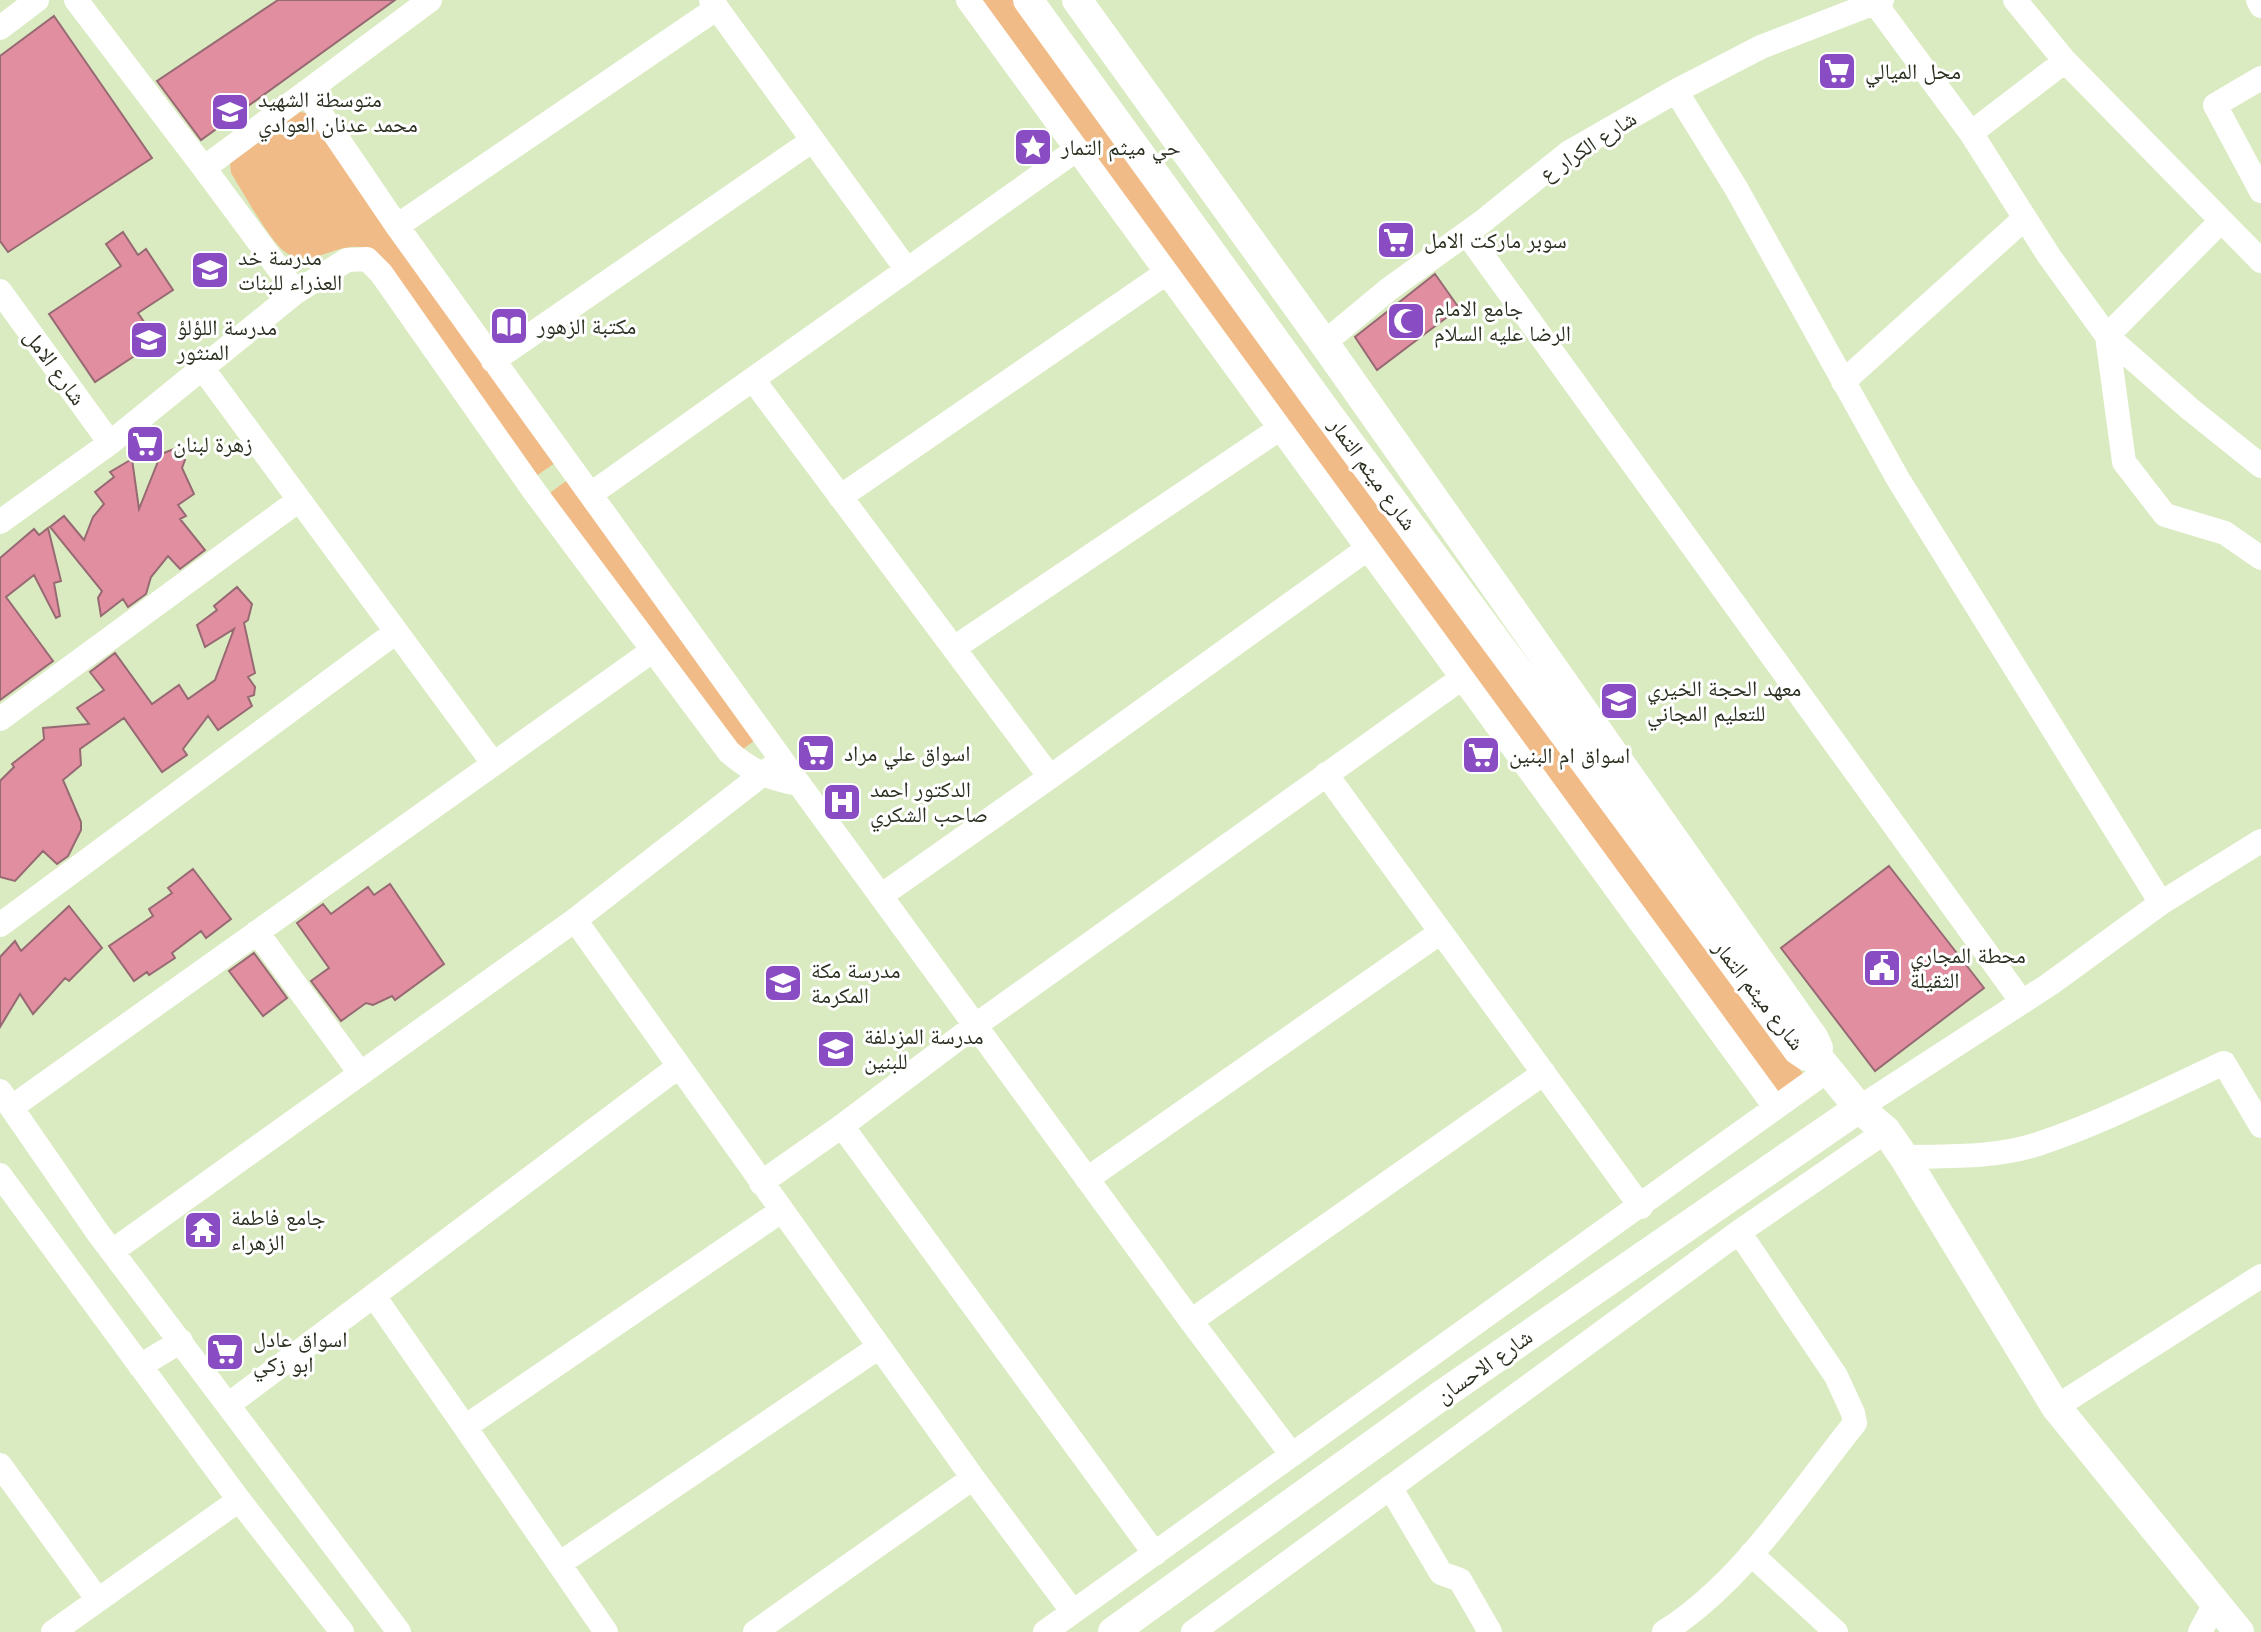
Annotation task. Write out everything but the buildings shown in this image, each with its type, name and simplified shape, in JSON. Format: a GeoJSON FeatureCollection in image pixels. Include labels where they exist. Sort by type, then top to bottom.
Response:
{"type":"FeatureCollection","features":[{"type":"Feature","properties":{"kind":"street"},"geometry":{"type":"LineString","coordinates":[[0,28],[37,0]]}},
{"type":"Feature","properties":{"kind":"street"},"geometry":{"type":"LineString","coordinates":[[76,0],[296,292]]}},
{"type":"Feature","properties":{"kind":"street"},"geometry":{"type":"LineString","coordinates":[[204,168],[430,0]]}},
{"type":"Feature","properties":{"kind":"street"},"geometry":{"type":"LineString","coordinates":[[968,0],[1775,1107]]}},
{"type":"Feature","properties":{"kind":"street","name":"شارع ميثم التمار"},"geometry":{"type":"LineString","coordinates":[[1028,0],[1325,410],[1798,1050],[1822,1063]]}},
{"type":"Feature","properties":{"kind":"street","name":"شارع ميثم التمار"},"geometry":{"type":"LineString","coordinates":[[1077,0],[1324,343],[1814,1039],[1822,1063]]}},
{"type":"Feature","properties":{"kind":"street"},"geometry":{"type":"LineString","coordinates":[[2015,0],[2065,61],[2261,261]]}},
{"type":"Feature","properties":{"kind":"street"},"geometry":{"type":"LineString","coordinates":[[2258,0],[2261,6]]}},
{"type":"Feature","properties":{"kind":"street"},"geometry":{"type":"LineString","coordinates":[[1878,1],[1971,133],[2049,256],[2107,336],[2261,466]]}},
{"type":"Feature","properties":{"kind":"street","name":"شارع الكرار ع"},"geometry":{"type":"LineString","coordinates":[[1324,343],[1389,289],[1467,234],[1568,153],[1761,47],[1878,1]]}},
{"type":"Feature","properties":{"kind":"street"},"geometry":{"type":"LineString","coordinates":[[397,226],[714,4],[907,270]]}},
{"type":"Feature","properties":{"kind":"street"},"geometry":{"type":"LineString","coordinates":[[1971,133],[2065,61]]}},
{"type":"Feature","properties":{"kind":"street"},"geometry":{"type":"LineString","coordinates":[[2261,78],[2215,105],[2261,191]]}},
{"type":"Feature","properties":{"kind":"street"},"geometry":{"type":"LineString","coordinates":[[1676,91],[1736,188],[1898,479],[2161,903]]}},
{"type":"Feature","properties":{"kind":"street"},"geometry":{"type":"LineString","coordinates":[[306,92],[397,226],[591,494],[772,767],[799,784],[1292,1455]]}},
{"type":"Feature","properties":{"kind":"street"},"geometry":{"type":"LineString","coordinates":[[493,361],[813,140]]}},
{"type":"Feature","properties":{"kind":"street"},"geometry":{"type":"LineString","coordinates":[[591,494],[1076,150]]}},
{"type":"Feature","properties":{"kind":"street"},"geometry":{"type":"LineString","coordinates":[[1843,382],[2025,218]]}},
{"type":"Feature","properties":{"kind":"street"},"geometry":{"type":"LineString","coordinates":[[2107,336],[2220,222]]}},
{"type":"Feature","properties":{"kind":"street"},"geometry":{"type":"LineString","coordinates":[[1467,234],[2022,1002]]}},
{"type":"Feature","properties":{"kind":"street"},"geometry":{"type":"LineString","coordinates":[[0,522],[110,443],[296,292],[347,260],[367,259],[381,273],[534,491],[729,752],[746,767],[772,767]]}},
{"type":"Feature","properties":{"kind":"street"},"geometry":{"type":"LineString","coordinates":[[840,497],[1166,273]]}},
{"type":"Feature","properties":{"kind":"street","name":"شارع الامل"},"geometry":{"type":"LineString","coordinates":[[0,291],[110,443]]}},
{"type":"Feature","properties":{"kind":"street"},"geometry":{"type":"LineString","coordinates":[[2107,336],[2124,462],[2165,515],[2225,533],[2261,558]]}},
{"type":"Feature","properties":{"kind":"street"},"geometry":{"type":"LineString","coordinates":[[203,369],[493,763]]}},
{"type":"Feature","properties":{"kind":"street"},"geometry":{"type":"LineString","coordinates":[[754,381],[1050,777]]}},
{"type":"Feature","properties":{"kind":"street"},"geometry":{"type":"LineString","coordinates":[[954,648],[1279,429]]}},
{"type":"Feature","properties":{"kind":"street"},"geometry":{"type":"LineString","coordinates":[[534,491],[570,466]]}},
{"type":"Feature","properties":{"kind":"street"},"geometry":{"type":"LineString","coordinates":[[0,719],[299,500]]}},
{"type":"Feature","properties":{"kind":"street"},"geometry":{"type":"LineString","coordinates":[[882,895],[1367,549]]}},
{"type":"Feature","properties":{"kind":"street"},"geometry":{"type":"LineString","coordinates":[[0,925],[396,632]]}},
{"type":"Feature","properties":{"kind":"street"},"geometry":{"type":"LineString","coordinates":[[399,1632],[114,1250],[98,1233],[6,1099],[257,932],[652,651]]}},
{"type":"Feature","properties":{"kind":"street"},"geometry":{"type":"LineString","coordinates":[[761,1183],[976,1025],[1462,678]]}},
{"type":"Feature","properties":{"kind":"street"},"geometry":{"type":"LineString","coordinates":[[114,1250],[575,920],[772,767]]}},
{"type":"Feature","properties":{"kind":"street"},"geometry":{"type":"LineString","coordinates":[[1326,774],[1641,1207]]}},
{"type":"Feature","properties":{"kind":"street"},"geometry":{"type":"LineString","coordinates":[[1859,1108],[2022,1002],[2161,903],[2261,841]]}},
{"type":"Feature","properties":{"kind":"street"},"geometry":{"type":"LineString","coordinates":[[575,920],[973,1478],[1073,1612]]}},
{"type":"Feature","properties":{"kind":"street"},"geometry":{"type":"LineString","coordinates":[[257,932],[360,1073]]}},
{"type":"Feature","properties":{"kind":"street"},"geometry":{"type":"LineString","coordinates":[[1087,1179],[1441,932]]}},
{"type":"Feature","properties":{"kind":"street"},"geometry":{"type":"LineString","coordinates":[[1045,1632],[1641,1207],[1775,1107],[1822,1063],[1859,1108],[1886,1131],[1904,1157],[2056,1407],[2239,1632]]}},
{"type":"Feature","properties":{"kind":"street"},"geometry":{"type":"LineString","coordinates":[[1904,1157],[1985,1155],[2037,1144],[2224,1063],[2261,1126]]}},
{"type":"Feature","properties":{"kind":"street"},"geometry":{"type":"LineString","coordinates":[[228,1405],[678,1067]]}},
{"type":"Feature","properties":{"kind":"street"},"geometry":{"type":"LineString","coordinates":[[1191,1321],[1544,1073]]}},
{"type":"Feature","properties":{"kind":"street","name":"شارع الاحسان"},"geometry":{"type":"LineString","coordinates":[[1113,1632],[1442,1395],[1859,1108]]}},
{"type":"Feature","properties":{"kind":"street"},"geometry":{"type":"LineString","coordinates":[[842,1126],[1155,1554]]}},
{"type":"Feature","properties":{"kind":"street"},"geometry":{"type":"LineString","coordinates":[[1200,1630],[1739,1232],[1886,1131]]}},
{"type":"Feature","properties":{"kind":"street"},"geometry":{"type":"LineString","coordinates":[[0,1175],[239,1500],[342,1632]]}},
{"type":"Feature","properties":{"kind":"street"},"geometry":{"type":"LineString","coordinates":[[465,1427],[781,1211]]}},
{"type":"Feature","properties":{"kind":"street"},"geometry":{"type":"LineString","coordinates":[[1664,1632],[1693,1611],[1751,1554],[1855,1423],[1852,1409],[1836,1376],[1739,1232]]}},
{"type":"Feature","properties":{"kind":"street"},"geometry":{"type":"LineString","coordinates":[[2056,1407],[2261,1276]]}},
{"type":"Feature","properties":{"kind":"street"},"geometry":{"type":"LineString","coordinates":[[374,1296],[606,1632]]}},
{"type":"Feature","properties":{"kind":"street"},"geometry":{"type":"LineString","coordinates":[[140,1366],[181,1341]]}},
{"type":"Feature","properties":{"kind":"street"},"geometry":{"type":"LineString","coordinates":[[559,1564],[879,1347]]}},
{"type":"Feature","properties":{"kind":"street"},"geometry":{"type":"LineString","coordinates":[[0,1465],[98,1600]]}},
{"type":"Feature","properties":{"kind":"street"},"geometry":{"type":"LineString","coordinates":[[755,1632],[973,1478]]}},
{"type":"Feature","properties":{"kind":"street"},"geometry":{"type":"LineString","coordinates":[[1390,1487],[1441,1573],[1460,1580],[1490,1632]]}},
{"type":"Feature","properties":{"kind":"street"},"geometry":{"type":"LineString","coordinates":[[53,1632],[239,1500]]}},
{"type":"Feature","properties":{"kind":"street"},"geometry":{"type":"LineString","coordinates":[[1751,1554],[1836,1632]]}},
{"type":"Feature","properties":{"kind":"street"},"geometry":{"type":"LineString","coordinates":[[2200,1632],[2215,1604]]}},
{"type":"Feature","properties":{"kind":"shaded area"},"geometry":{"type":"Polygon","coordinates":[[[976,0],[1020,0],[1803,1074],[1774,1095],[976,0]]]}},
{"type":"Feature","properties":{"kind":"shaded area"},"geometry":{"type":"Polygon","coordinates":[[[300,112],[311,114],[558,461],[533,478],[370,251],[349,247],[318,256],[296,257],[285,252],[272,237],[231,173],[230,163],[300,112]]]}},
{"type":"Feature","properties":{"kind":"shaded area"},"geometry":{"type":"Polygon","coordinates":[[[569,479],[759,737],[738,753],[547,495],[569,479]]]}},
{"type":"Feature","properties":{"kind":"place","name":"محل الميالي"},"geometry":{"type":"Point","coordinates":[1837,71]}},
{"type":"Feature","properties":{"kind":"place","name":"متوسطة الشهيد محمد عدنان العوادي"},"geometry":{"type":"Point","coordinates":[230,112]}},
{"type":"Feature","properties":{"kind":"place","name":"حي ميثم التمار"},"geometry":{"type":"Point","coordinates":[1033,147]}},
{"type":"Feature","properties":{"kind":"place","name":"سوبر ماركت الامل"},"geometry":{"type":"Point","coordinates":[1396,240]}},
{"type":"Feature","properties":{"kind":"place","name":"مدرسة خد العذراء للبنات"},"geometry":{"type":"Point","coordinates":[210,270]}},
{"type":"Feature","properties":{"kind":"place","name":"جامع الامام الرضا عليه السلام"},"geometry":{"type":"Point","coordinates":[1406,321]}},
{"type":"Feature","properties":{"kind":"place","name":"مكتبة الزهور"},"geometry":{"type":"Point","coordinates":[509,326]}},
{"type":"Feature","properties":{"kind":"place","name":"مدرسة اللؤلؤ المنثور"},"geometry":{"type":"Point","coordinates":[149,340]}},
{"type":"Feature","properties":{"kind":"place","name":"زهرة لبنان"},"geometry":{"type":"Point","coordinates":[145,444]}},
{"type":"Feature","properties":{"kind":"place","name":"معهد الحجة الخيري للتعليم المجاني"},"geometry":{"type":"Point","coordinates":[1619,701]}},
{"type":"Feature","properties":{"kind":"place","name":"اسواق علي مراد"},"geometry":{"type":"Point","coordinates":[816,753]}},
{"type":"Feature","properties":{"kind":"place","name":"اسواق ام البنين"},"geometry":{"type":"Point","coordinates":[1481,755]}},
{"type":"Feature","properties":{"kind":"place","name":"الدكتور احمد صاحب الشكري"},"geometry":{"type":"Point","coordinates":[842,802]}},
{"type":"Feature","properties":{"kind":"place","name":"محطة المجاري الثقيلة"},"geometry":{"type":"Point","coordinates":[1882,968]}},
{"type":"Feature","properties":{"kind":"place","name":"مدرسة مكة المكرمة"},"geometry":{"type":"Point","coordinates":[783,983]}},
{"type":"Feature","properties":{"kind":"place","name":"مدرسة المزدلفة للبنين"},"geometry":{"type":"Point","coordinates":[836,1049]}},
{"type":"Feature","properties":{"kind":"place","name":"جامع فاطمة الزهراء"},"geometry":{"type":"Point","coordinates":[203,1230]}},
{"type":"Feature","properties":{"kind":"place","name":"اسواق عادل ابو زكي"},"geometry":{"type":"Point","coordinates":[225,1352]}}]}
